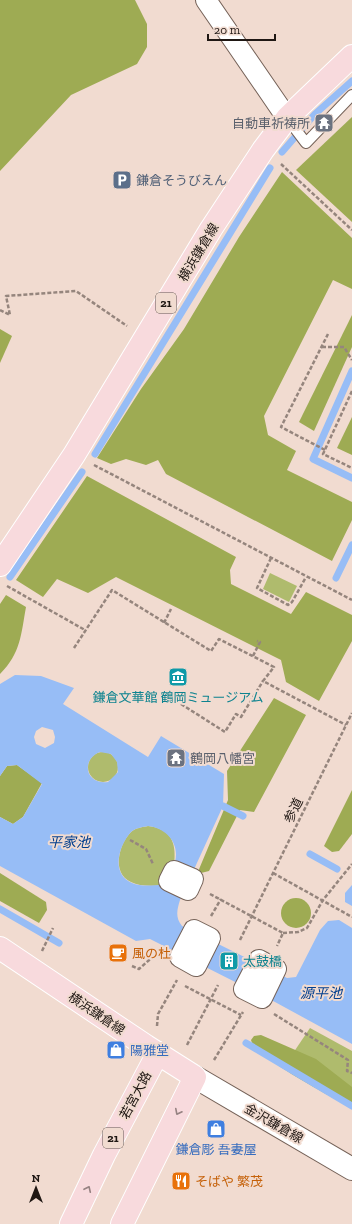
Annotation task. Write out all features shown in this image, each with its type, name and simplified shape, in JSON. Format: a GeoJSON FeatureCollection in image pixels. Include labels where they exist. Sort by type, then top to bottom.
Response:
{"type":"FeatureCollection","features":[{"type":"Feature","properties":{"kind":"main road","name":"横浜鎌倉線"},"geometry":{"type":"LineString","coordinates":[[0,565],[74,455],[211,229],[263,150],[295,128],[352,56]]}},
{"type":"Feature","properties":{"kind":"main road","name":"横浜鎌倉線"},"geometry":{"type":"LineString","coordinates":[[0,948],[158,1054],[195,1077]]}},
{"type":"Feature","properties":{"kind":"main road","name":"若宮大路"},"geometry":{"type":"LineString","coordinates":[[71,1224],[104,1155],[158,1054]]}},
{"type":"Feature","properties":{"kind":"main road","name":"金沢鎌倉線"},"geometry":{"type":"LineString","coordinates":[[195,1077],[352,1169]]}},
{"type":"Feature","properties":{"kind":"main road"},"geometry":{"type":"LineString","coordinates":[[122,1224],[195,1077]]}},
{"type":"Feature","properties":{"kind":"street"},"geometry":{"type":"LineString","coordinates":[[206,0],[295,128]]}},
{"type":"Feature","properties":{"kind":"street"},"geometry":{"type":"LineString","coordinates":[[171,876],[174,871],[193,880],[191,885]]}},
{"type":"Feature","properties":{"kind":"street"},"geometry":{"type":"LineString","coordinates":[[251,997],[244,989],[247,983],[259,960],[268,964]]}},
{"type":"Feature","properties":{"kind":"lane"},"geometry":{"type":"LineString","coordinates":[[295,128],[306,143],[352,95]]}},
{"type":"Feature","properties":{"kind":"path"},"geometry":{"type":"LineString","coordinates":[[263,150],[352,230]]}},
{"type":"Feature","properties":{"kind":"path"},"geometry":{"type":"LineString","coordinates":[[0,310],[10,315],[6,296],[76,291],[144,338]]}},
{"type":"Feature","properties":{"kind":"path"},"geometry":{"type":"LineString","coordinates":[[324,449],[281,427],[328,334]]}},
{"type":"Feature","properties":{"kind":"path"},"geometry":{"type":"LineString","coordinates":[[322,347],[344,347],[352,360]]}},
{"type":"Feature","properties":{"kind":"path"},"geometry":{"type":"LineString","coordinates":[[352,391],[323,454],[352,468]]}},
{"type":"Feature","properties":{"kind":"path"},"geometry":{"type":"LineString","coordinates":[[94,465],[352,600]]}},
{"type":"Feature","properties":{"kind":"path"},"geometry":{"type":"LineString","coordinates":[[271,558],[257,588],[288,604],[292,602],[306,577]]}},
{"type":"Feature","properties":{"kind":"path"},"geometry":{"type":"LineString","coordinates":[[12,588],[85,630]]}},
{"type":"Feature","properties":{"kind":"path"},"geometry":{"type":"LineString","coordinates":[[74,648],[112,590],[211,651],[219,639],[274,666],[241,717],[236,714],[225,732],[181,704]]}},
{"type":"Feature","properties":{"kind":"path"},"geometry":{"type":"LineString","coordinates":[[164,623],[171,609]]}},
{"type":"Feature","properties":{"kind":"path"},"geometry":{"type":"LineString","coordinates":[[253,656],[260,642],[257,640]]}},
{"type":"Feature","properties":{"kind":"path"},"geometry":{"type":"LineString","coordinates":[[263,681],[346,725]]}},
{"type":"Feature","properties":{"kind":"path","name":"参道"},"geometry":{"type":"LineString","coordinates":[[240,940],[352,713]]}},
{"type":"Feature","properties":{"kind":"path"},"geometry":{"type":"LineString","coordinates":[[130,840],[146,849],[154,866],[166,867],[171,876]]}},
{"type":"Feature","properties":{"kind":"path"},"geometry":{"type":"LineString","coordinates":[[191,885],[283,933],[298,932],[307,928],[324,900],[352,864]]}},
{"type":"Feature","properties":{"kind":"path"},"geometry":{"type":"LineString","coordinates":[[273,873],[352,916]]}},
{"type":"Feature","properties":{"kind":"path"},"geometry":{"type":"LineString","coordinates":[[42,952],[53,928]]}},
{"type":"Feature","properties":{"kind":"path"},"geometry":{"type":"LineString","coordinates":[[268,964],[283,933]]}},
{"type":"Feature","properties":{"kind":"path"},"geometry":{"type":"LineString","coordinates":[[157,1026],[158,1014],[187,961]]}},
{"type":"Feature","properties":{"kind":"path"},"geometry":{"type":"LineString","coordinates":[[176,981],[210,1000],[241,1014]]}},
{"type":"Feature","properties":{"kind":"path"},"geometry":{"type":"LineString","coordinates":[[188,1044],[218,985]]}},
{"type":"Feature","properties":{"kind":"path"},"geometry":{"type":"LineString","coordinates":[[214,1060],[251,997],[293,1026],[348,1060],[347,1071],[352,1074]]}},
{"type":"Feature","properties":{"kind":"green space"},"geometry":{"type":"Polygon","coordinates":[[[0,0],[135,0],[147,24],[147,47],[137,64],[71,95],[0,171],[0,0]]]}},
{"type":"Feature","properties":{"kind":"green space"},"geometry":{"type":"Polygon","coordinates":[[[352,117],[352,222],[296,170],[352,117]]]}},
{"type":"Feature","properties":{"kind":"green space"},"geometry":{"type":"Polygon","coordinates":[[[282,172],[352,238],[352,289],[333,280],[264,416],[268,435],[296,451],[287,470],[352,502],[352,520],[332,561],[166,474],[158,460],[146,465],[126,459],[111,464],[97,458],[141,389],[184,329],[239,237],[282,172]]]}},
{"type":"Feature","properties":{"kind":"green space"},"geometry":{"type":"Polygon","coordinates":[[[352,315],[352,347],[314,431],[299,422],[352,315]]]}},
{"type":"Feature","properties":{"kind":"green space"},"geometry":{"type":"Polygon","coordinates":[[[0,329],[12,336],[0,363],[0,329]]]}},
{"type":"Feature","properties":{"kind":"green space"},"geometry":{"type":"Polygon","coordinates":[[[352,417],[352,455],[337,448],[352,417]]]}},
{"type":"Feature","properties":{"kind":"green space"},"geometry":{"type":"Polygon","coordinates":[[[87,476],[236,557],[230,570],[231,584],[291,614],[306,592],[352,615],[352,641],[319,701],[286,682],[281,660],[116,577],[88,593],[57,579],[43,597],[16,580],[87,476]]]}},
{"type":"Feature","properties":{"kind":"green space"},"geometry":{"type":"Polygon","coordinates":[[[270,573],[297,586],[289,602],[263,589],[270,573]]]}},
{"type":"Feature","properties":{"kind":"green space"},"geometry":{"type":"Polygon","coordinates":[[[6,595],[26,607],[21,635],[16,651],[0,674],[0,604],[6,595]]]}},
{"type":"Feature","properties":{"kind":"green space"},"geometry":{"type":"Polygon","coordinates":[[[274,698],[306,715],[254,812],[240,810],[209,871],[197,874],[228,800],[227,771],[274,698]]]}},
{"type":"Feature","properties":{"kind":"green space"},"geometry":{"type":"Polygon","coordinates":[[[103,752],[114,756],[118,767],[114,778],[103,782],[92,778],[88,767],[92,756],[103,752]]]}},
{"type":"Feature","properties":{"kind":"green space"},"geometry":{"type":"Polygon","coordinates":[[[17,765],[42,783],[23,817],[13,824],[0,817],[0,776],[7,766],[17,765]]]}},
{"type":"Feature","properties":{"kind":"green space"},"geometry":{"type":"Polygon","coordinates":[[[352,790],[352,834],[339,851],[332,852],[324,846],[352,790]]]}},
{"type":"Feature","properties":{"kind":"green space"},"geometry":{"type":"Polygon","coordinates":[[[148,826],[167,833],[172,840],[175,856],[171,885],[145,886],[135,884],[125,878],[121,872],[119,865],[120,851],[127,837],[131,832],[148,826]]]}},
{"type":"Feature","properties":{"kind":"green space"},"geometry":{"type":"Polygon","coordinates":[[[0,873],[46,902],[47,910],[39,923],[0,901],[0,873]]]}},
{"type":"Feature","properties":{"kind":"green space"},"geometry":{"type":"Polygon","coordinates":[[[296,898],[302,899],[310,907],[310,919],[302,927],[296,928],[290,927],[282,919],[281,913],[282,907],[290,899],[296,898]]]}},
{"type":"Feature","properties":{"kind":"green space"},"geometry":{"type":"Polygon","coordinates":[[[310,1028],[352,1051],[352,1104],[285,1065],[310,1028]]]}},
{"type":"Feature","properties":{"kind":"green space"},"geometry":{"type":"Polygon","coordinates":[[[261,1035],[316,1059],[352,1087],[352,1108],[296,1077],[266,1056],[251,1040],[254,1036],[261,1035]]]}},
{"type":"Feature","properties":{"kind":"water","name":"平家池"},"geometry":{"type":"Polygon","coordinates":[[[15,675],[41,676],[74,688],[63,704],[148,757],[161,736],[224,774],[223,806],[180,900],[177,913],[178,920],[182,926],[287,978],[296,977],[320,930],[328,921],[339,920],[352,928],[352,1044],[275,1002],[150,939],[136,941],[0,866],[0,817],[13,824],[23,817],[42,784],[17,765],[7,766],[0,776],[0,684],[15,675]],[[42,727],[36,731],[34,737],[36,744],[45,748],[54,743],[55,737],[53,730],[42,727]],[[100,752],[90,760],[88,771],[95,780],[108,782],[118,772],[117,762],[111,754],[100,752]],[[148,826],[131,832],[120,851],[119,866],[121,873],[125,879],[132,883],[143,885],[163,885],[175,862],[176,855],[173,843],[166,833],[155,827],[148,826]]]}},
{"type":"Feature","properties":{"kind":"water"},"geometry":{"type":"Polygon","coordinates":[[[352,885],[352,906],[345,902],[345,893],[352,885]]]}},
{"type":"Feature","properties":{"kind":"waterway"},"geometry":{"type":"LineString","coordinates":[[282,152],[315,114],[352,81]]}},
{"type":"Feature","properties":{"kind":"waterway"},"geometry":{"type":"LineString","coordinates":[[95,454],[270,168]]}},
{"type":"Feature","properties":{"kind":"waterway"},"geometry":{"type":"LineString","coordinates":[[352,371],[313,459],[352,478]]}},
{"type":"Feature","properties":{"kind":"waterway"},"geometry":{"type":"LineString","coordinates":[[10,577],[82,472]]}},
{"type":"Feature","properties":{"kind":"waterway"},"geometry":{"type":"LineString","coordinates":[[336,578],[352,545]]}},
{"type":"Feature","properties":{"kind":"waterway"},"geometry":{"type":"LineString","coordinates":[[223,806],[243,816]]}},
{"type":"Feature","properties":{"kind":"waterway"},"geometry":{"type":"LineString","coordinates":[[310,854],[337,869]]}},
{"type":"Feature","properties":{"kind":"waterway"},"geometry":{"type":"LineString","coordinates":[[0,909],[59,943]]}},
{"type":"Feature","properties":{"kind":"waterway"},"geometry":{"type":"LineString","coordinates":[[246,1043],[352,1106]]}},
{"type":"Feature","properties":{"kind":"place","name":"自動車祈祷所"},"geometry":{"type":"Point","coordinates":[324,123]}},
{"type":"Feature","properties":{"kind":"place","name":"鎌倉そうびえん"},"geometry":{"type":"Point","coordinates":[122,180]}},
{"type":"Feature","properties":{"kind":"place","name":"鎌倉文華館 鶴岡ミュージアム"},"geometry":{"type":"Point","coordinates":[178,677]}},
{"type":"Feature","properties":{"kind":"place","name":"鶴岡八幡宮"},"geometry":{"type":"Point","coordinates":[176,758]}},
{"type":"Feature","properties":{"kind":"place","name":"風の杜"},"geometry":{"type":"Point","coordinates":[118,953]}},
{"type":"Feature","properties":{"kind":"place","name":"太鼓橋"},"geometry":{"type":"Point","coordinates":[229,961]}},
{"type":"Feature","properties":{"kind":"place","name":"陽雅堂"},"geometry":{"type":"Point","coordinates":[116,1050]}},
{"type":"Feature","properties":{"kind":"place","name":"鎌倉彫 吾妻屋"},"geometry":{"type":"Point","coordinates":[216,1129]}},
{"type":"Feature","properties":{"kind":"place","name":"そばや 繁茂"},"geometry":{"type":"Point","coordinates":[181,1181]}},
{"type":"Feature","properties":{"kind":"water label","name":"源平池"},"geometry":{"type":"Point","coordinates":[321,993]}}]}
